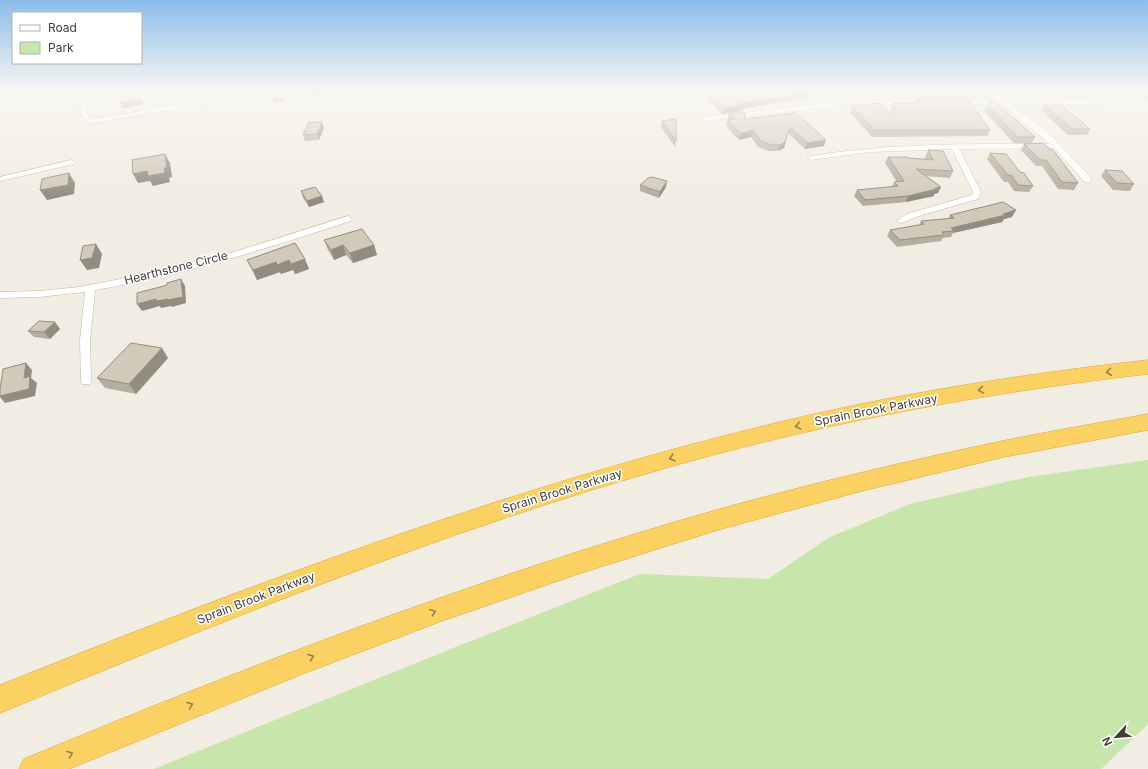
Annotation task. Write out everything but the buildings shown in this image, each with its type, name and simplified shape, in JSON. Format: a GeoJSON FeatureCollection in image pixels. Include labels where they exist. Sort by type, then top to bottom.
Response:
{"type":"FeatureCollection","features":[{"type":"Feature","properties":{"kind":"highway","name":"Sprain Brook Parkway"},"geometry":{"type":"LineString","coordinates":[[0,699],[218,612],[350,562],[470,520],[633,469],[774,431],[874,409],[1010,385],[1148,367]]}},
{"type":"Feature","properties":{"kind":"highway"},"geometry":{"type":"LineString","coordinates":[[34,769],[166,714],[371,635],[500,588],[619,549],[729,516],[904,471],[1027,444],[1148,422]]}},
{"type":"Feature","properties":{"kind":"street"},"geometry":{"type":"LineString","coordinates":[[1035,127],[1047,136],[1088,180]]}},
{"type":"Feature","properties":{"kind":"street"},"geometry":{"type":"LineString","coordinates":[[811,158],[839,152],[902,148],[1056,146]]}},
{"type":"Feature","properties":{"kind":"street"},"geometry":{"type":"LineString","coordinates":[[901,220],[975,197],[977,192],[955,148]]}},
{"type":"Feature","properties":{"kind":"street"},"geometry":{"type":"LineString","coordinates":[[0,179],[71,162]]}},
{"type":"Feature","properties":{"kind":"street","name":"Hearthstone Circle"},"geometry":{"type":"LineString","coordinates":[[0,295],[39,294],[90,288],[141,278],[269,245],[348,219]]}},
{"type":"Feature","properties":{"kind":"street"},"geometry":{"type":"LineString","coordinates":[[86,381],[85,340],[90,288]]}},
{"type":"Feature","properties":{"kind":"green space"},"geometry":{"type":"Polygon","coordinates":[[[1148,460],[1148,724],[1101,769],[154,769],[640,574],[768,579],[828,538],[910,504],[1028,477],[1148,460]]]}}]}
